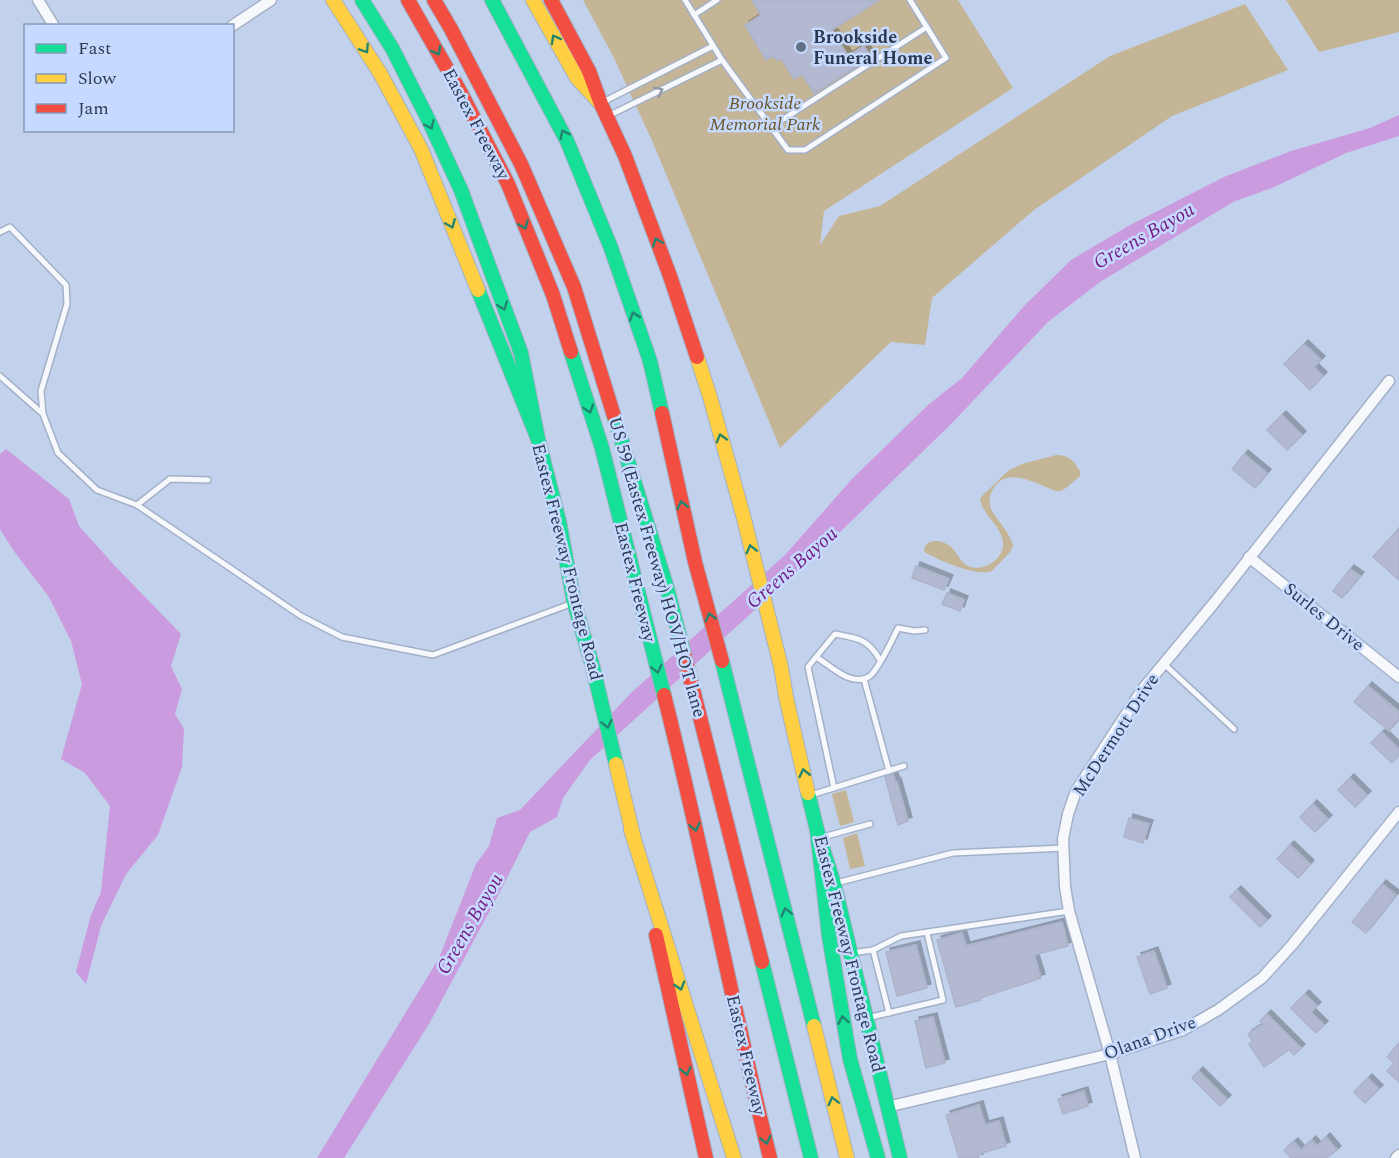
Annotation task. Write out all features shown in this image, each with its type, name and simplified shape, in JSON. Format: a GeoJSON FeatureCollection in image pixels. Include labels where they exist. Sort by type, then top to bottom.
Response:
{"type":"FeatureCollection","features":[{"type":"Feature","properties":{"kind":"main road","name":"Eastex Freeway Frontage Road"},"geometry":{"type":"LineString","coordinates":[[333,0],[380,73],[421,149],[537,439],[559,521],[574,602],[593,668],[632,830],[706,1158]]}},
{"type":"Feature","properties":{"kind":"main road"},"geometry":{"type":"LineString","coordinates":[[362,0],[392,48],[461,190],[521,353],[537,439]]}},
{"type":"Feature","properties":{"kind":"main road","name":"Eastex Freeway"},"geometry":{"type":"LineString","coordinates":[[408,0],[461,93],[507,184],[553,295],[602,448],[683,770],[744,1053],[770,1158]]}},
{"type":"Feature","properties":{"kind":"main road","name":"US 59 (Eastex Freeway) HOV/HOT lane"},"geometry":{"type":"LineString","coordinates":[[434,0],[521,164],[574,287],[667,588],[811,1158]]}},
{"type":"Feature","properties":{"kind":"main road"},"geometry":{"type":"LineString","coordinates":[[492,0],[567,141],[611,248],[650,362],[695,562],[736,714],[847,1158]]}},
{"type":"Feature","properties":{"kind":"main road"},"geometry":{"type":"LineString","coordinates":[[533,0],[577,78],[601,104]]}},
{"type":"Feature","properties":{"kind":"main road","name":"Eastex Freeway Frontage Road"},"geometry":{"type":"LineString","coordinates":[[551,0],[590,71],[601,104],[625,156],[670,276],[710,397],[781,667],[818,834],[834,884],[900,1158]]}},
{"type":"Feature","properties":{"kind":"main road"},"geometry":{"type":"LineString","coordinates":[[632,830],[734,1158]]}},
{"type":"Feature","properties":{"kind":"main road"},"geometry":{"type":"LineString","coordinates":[[818,834],[829,936],[850,1059],[878,1158]]}},
{"type":"Feature","properties":{"kind":"street"},"geometry":{"type":"LineString","coordinates":[[38,0],[53,24]]}},
{"type":"Feature","properties":{"kind":"street"},"geometry":{"type":"LineString","coordinates":[[234,25],[271,0]]}},
{"type":"Feature","properties":{"kind":"street","name":"McDermott Drive"},"geometry":{"type":"LineString","coordinates":[[1135,1158],[1110,1054],[1069,911],[1063,848],[1068,814],[1076,790],[1142,690],[1389,381]]}},
{"type":"Feature","properties":{"kind":"street","name":"Surles Drive"},"geometry":{"type":"LineString","coordinates":[[1249,557],[1399,677]]}},
{"type":"Feature","properties":{"kind":"street","name":"Olana Drive"},"geometry":{"type":"LineString","coordinates":[[887,1107],[1110,1054],[1183,1030],[1218,1010],[1262,978],[1292,945],[1399,812]]}},
{"type":"Feature","properties":{"kind":"lane"},"geometry":{"type":"LineString","coordinates":[[685,0],[722,60],[788,150],[805,150],[946,58],[910,0]]}},
{"type":"Feature","properties":{"kind":"lane"},"geometry":{"type":"LineString","coordinates":[[694,15],[717,0]]}},
{"type":"Feature","properties":{"kind":"lane"},"geometry":{"type":"LineString","coordinates":[[771,127],[927,27]]}},
{"type":"Feature","properties":{"kind":"lane"},"geometry":{"type":"LineString","coordinates":[[601,104],[713,46]]}},
{"type":"Feature","properties":{"kind":"lane"},"geometry":{"type":"LineString","coordinates":[[607,117],[722,60]]}},
{"type":"Feature","properties":{"kind":"lane"},"geometry":{"type":"LineString","coordinates":[[0,232],[10,227],[66,285],[67,304],[41,391],[43,414],[58,453],[97,490],[137,505],[301,616],[342,637],[434,655],[574,602]]}},
{"type":"Feature","properties":{"kind":"lane"},"geometry":{"type":"LineString","coordinates":[[0,376],[43,414]]}},
{"type":"Feature","properties":{"kind":"lane"},"geometry":{"type":"LineString","coordinates":[[137,505],[170,479],[208,480]]}},
{"type":"Feature","properties":{"kind":"lane"},"geometry":{"type":"LineString","coordinates":[[816,657],[846,676],[857,680],[864,679],[870,675],[880,660],[898,627],[914,631],[925,630]]}},
{"type":"Feature","properties":{"kind":"lane"},"geometry":{"type":"LineString","coordinates":[[834,788],[808,667],[835,634],[856,637],[866,642],[880,660]]}},
{"type":"Feature","properties":{"kind":"lane"},"geometry":{"type":"LineString","coordinates":[[1164,664],[1234,729]]}},
{"type":"Feature","properties":{"kind":"lane"},"geometry":{"type":"LineString","coordinates":[[864,679],[889,771]]}},
{"type":"Feature","properties":{"kind":"lane"},"geometry":{"type":"LineString","coordinates":[[809,796],[904,766]]}},
{"type":"Feature","properties":{"kind":"lane"},"geometry":{"type":"LineString","coordinates":[[818,834],[870,824]]}},
{"type":"Feature","properties":{"kind":"lane"},"geometry":{"type":"LineString","coordinates":[[834,884],[953,853],[1063,848]]}},
{"type":"Feature","properties":{"kind":"lane"},"geometry":{"type":"LineString","coordinates":[[851,952],[873,950],[901,936],[1069,911]]}},
{"type":"Feature","properties":{"kind":"lane"},"geometry":{"type":"LineString","coordinates":[[866,1018],[944,1000],[927,933]]}},
{"type":"Feature","properties":{"kind":"lane"},"geometry":{"type":"LineString","coordinates":[[873,950],[889,1013]]}},
{"type":"Feature","properties":{"kind":"green space","name":"Brookside Memorial Park"},"geometry":{"type":"Polygon","coordinates":[[[583,0],[958,0],[1013,88],[824,211],[820,245],[839,216],[880,206],[1110,56],[1245,4],[1288,70],[1172,116],[1034,210],[932,298],[925,345],[891,342],[780,448],[653,143],[614,58],[583,0]]]}},
{"type":"Feature","properties":{"kind":"green space"},"geometry":{"type":"Polygon","coordinates":[[[1286,0],[1399,0],[1399,32],[1319,52],[1286,0]]]}},
{"type":"Feature","properties":{"kind":"green space"},"geometry":{"type":"Polygon","coordinates":[[[1056,455],[1070,459],[1080,471],[1080,476],[1061,491],[1013,477],[998,483],[992,491],[991,509],[1007,532],[1013,546],[992,571],[968,570],[924,551],[927,544],[938,541],[950,546],[969,567],[980,568],[990,564],[1001,553],[1002,538],[980,499],[1009,470],[1056,455]]]}},
{"type":"Feature","properties":{"kind":"green space"},"geometry":{"type":"Polygon","coordinates":[[[846,790],[854,822],[840,826],[832,794],[846,790]]]}},
{"type":"Feature","properties":{"kind":"green space"},"geometry":{"type":"Polygon","coordinates":[[[857,833],[865,866],[850,869],[843,838],[857,833]]]}},
{"type":"Feature","properties":{"kind":"water","name":"Greens Bayou"},"geometry":{"type":"Polygon","coordinates":[[[1399,115],[1399,136],[1346,153],[1272,188],[1235,201],[1100,282],[1048,322],[951,424],[835,537],[590,760],[563,798],[557,817],[530,832],[429,1024],[344,1158],[317,1158],[439,958],[476,864],[489,846],[497,818],[520,810],[632,692],[785,555],[852,479],[928,405],[962,378],[1024,306],[1071,260],[1130,225],[1224,177],[1291,151],[1370,128],[1399,115]]]}},
{"type":"Feature","properties":{"kind":"water"},"geometry":{"type":"Polygon","coordinates":[[[6,449],[69,499],[79,526],[181,634],[171,666],[182,689],[175,714],[184,729],[182,767],[158,835],[126,874],[101,926],[86,984],[76,972],[90,918],[101,892],[110,806],[85,773],[61,759],[82,684],[71,641],[49,597],[0,529],[0,454],[6,449]]]}},
{"type":"Feature","properties":{"kind":"building","name":"Brookside Funeral Home"},"geometry":{"type":"Polygon","coordinates":[[[752,0],[879,0],[832,30],[848,56],[864,46],[871,57],[814,93],[802,74],[794,79],[781,58],[777,61],[774,56],[766,60],[745,25],[761,15],[752,0]]]}},
{"type":"Feature","properties":{"kind":"building"},"geometry":{"type":"Polygon","coordinates":[[[1304,344],[1321,360],[1314,367],[1323,376],[1310,390],[1284,364],[1304,344]]]}},
{"type":"Feature","properties":{"kind":"building"},"geometry":{"type":"Polygon","coordinates":[[[1282,415],[1302,435],[1287,450],[1267,430],[1282,415]]]}},
{"type":"Feature","properties":{"kind":"building"},"geometry":{"type":"Polygon","coordinates":[[[1244,454],[1267,473],[1255,488],[1232,469],[1244,454]]]}},
{"type":"Feature","properties":{"kind":"building"},"geometry":{"type":"Polygon","coordinates":[[[1399,528],[1399,580],[1373,557],[1399,528]]]}},
{"type":"Feature","properties":{"kind":"building"},"geometry":{"type":"Polygon","coordinates":[[[916,566],[949,579],[944,590],[912,578],[916,566]]]}},
{"type":"Feature","properties":{"kind":"building"},"geometry":{"type":"Polygon","coordinates":[[[1350,569],[1360,576],[1342,598],[1333,591],[1350,569]]]}},
{"type":"Feature","properties":{"kind":"building"},"geometry":{"type":"Polygon","coordinates":[[[947,593],[964,600],[960,611],[942,604],[947,593]]]}},
{"type":"Feature","properties":{"kind":"building"},"geometry":{"type":"Polygon","coordinates":[[[1368,686],[1399,712],[1399,719],[1389,731],[1354,702],[1368,686]]]}},
{"type":"Feature","properties":{"kind":"building"},"geometry":{"type":"Polygon","coordinates":[[[1382,732],[1399,749],[1399,755],[1392,763],[1371,743],[1382,732]]]}},
{"type":"Feature","properties":{"kind":"building"},"geometry":{"type":"Polygon","coordinates":[[[893,774],[908,821],[898,825],[885,777],[893,774]]]}},
{"type":"Feature","properties":{"kind":"building"},"geometry":{"type":"Polygon","coordinates":[[[1350,778],[1367,795],[1355,807],[1338,790],[1350,778]]]}},
{"type":"Feature","properties":{"kind":"building"},"geometry":{"type":"Polygon","coordinates":[[[1313,804],[1328,819],[1315,832],[1300,817],[1313,804]]]}},
{"type":"Feature","properties":{"kind":"building"},"geometry":{"type":"Polygon","coordinates":[[[1129,818],[1149,824],[1143,843],[1124,837],[1129,818]]]}},
{"type":"Feature","properties":{"kind":"building"},"geometry":{"type":"Polygon","coordinates":[[[1290,845],[1310,864],[1298,878],[1277,859],[1290,845]]]}},
{"type":"Feature","properties":{"kind":"building"},"geometry":{"type":"Polygon","coordinates":[[[1382,884],[1396,895],[1366,933],[1352,922],[1382,884]]]}},
{"type":"Feature","properties":{"kind":"building"},"geometry":{"type":"Polygon","coordinates":[[[1237,890],[1267,920],[1260,927],[1230,897],[1237,890]]]}},
{"type":"Feature","properties":{"kind":"building"},"geometry":{"type":"Polygon","coordinates":[[[1062,922],[1068,946],[1034,955],[1041,978],[956,1007],[937,940],[962,933],[966,946],[1062,922]]]}},
{"type":"Feature","properties":{"kind":"building"},"geometry":{"type":"Polygon","coordinates":[[[916,945],[927,988],[897,996],[886,952],[916,945]]]}},
{"type":"Feature","properties":{"kind":"building"},"geometry":{"type":"Polygon","coordinates":[[[1154,951],[1167,988],[1150,994],[1137,957],[1154,951]]]}},
{"type":"Feature","properties":{"kind":"building"},"geometry":{"type":"Polygon","coordinates":[[[1305,994],[1317,1006],[1311,1012],[1324,1025],[1316,1033],[1291,1008],[1305,994]]]}},
{"type":"Feature","properties":{"kind":"building"},"geometry":{"type":"Polygon","coordinates":[[[1267,1014],[1301,1048],[1294,1055],[1289,1050],[1264,1067],[1249,1044],[1253,1042],[1248,1034],[1263,1024],[1260,1021],[1267,1014]]]}},
{"type":"Feature","properties":{"kind":"building"},"geometry":{"type":"Polygon","coordinates":[[[933,1017],[945,1063],[926,1068],[915,1021],[933,1017]]]}},
{"type":"Feature","properties":{"kind":"building"},"geometry":{"type":"Polygon","coordinates":[[[1399,1043],[1399,1082],[1387,1071],[1394,1063],[1387,1057],[1399,1043]]]}},
{"type":"Feature","properties":{"kind":"building"},"geometry":{"type":"Polygon","coordinates":[[[1199,1071],[1227,1099],[1220,1106],[1192,1078],[1199,1071]]]}},
{"type":"Feature","properties":{"kind":"building"},"geometry":{"type":"Polygon","coordinates":[[[1368,1078],[1379,1089],[1365,1103],[1354,1092],[1368,1078]]]}},
{"type":"Feature","properties":{"kind":"building"},"geometry":{"type":"Polygon","coordinates":[[[1084,1091],[1088,1106],[1063,1114],[1058,1099],[1084,1091]]]}},
{"type":"Feature","properties":{"kind":"building"},"geometry":{"type":"Polygon","coordinates":[[[979,1105],[985,1125],[999,1121],[1006,1146],[978,1154],[979,1158],[959,1158],[946,1115],[979,1105]]]}},
{"type":"Feature","properties":{"kind":"building"},"geometry":{"type":"Polygon","coordinates":[[[1326,1137],[1337,1150],[1327,1158],[1291,1158],[1284,1150],[1294,1142],[1301,1150],[1312,1140],[1317,1146],[1326,1137]]]}},
{"type":"Feature","properties":{"kind":"traffic: fast"},"geometry":{"type":"LineString","coordinates":[[362,0],[392,48],[461,190],[521,353],[538,439]]}},
{"type":"Feature","properties":{"kind":"traffic: fast"},"geometry":{"type":"LineString","coordinates":[[492,0],[567,141],[611,248],[650,361],[662,413]]}},
{"type":"Feature","properties":{"kind":"traffic: fast"},"geometry":{"type":"LineString","coordinates":[[478,290],[538,439],[559,521],[574,602],[593,668],[616,764]]}},
{"type":"Feature","properties":{"kind":"traffic: fast"},"geometry":{"type":"LineString","coordinates":[[571,352],[602,448],[664,695]]}},
{"type":"Feature","properties":{"kind":"traffic: fast"},"geometry":{"type":"LineString","coordinates":[[614,416],[667,588],[684,654]]}},
{"type":"Feature","properties":{"kind":"traffic: fast"},"geometry":{"type":"LineString","coordinates":[[722,661],[814,1026]]}},
{"type":"Feature","properties":{"kind":"traffic: fast"},"geometry":{"type":"LineString","coordinates":[[808,793],[834,884],[900,1158]]}},
{"type":"Feature","properties":{"kind":"traffic: fast"},"geometry":{"type":"LineString","coordinates":[[817,830],[829,936],[850,1059],[878,1158]]}},
{"type":"Feature","properties":{"kind":"traffic: fast"},"geometry":{"type":"LineString","coordinates":[[762,962],[811,1158]]}},
{"type":"Feature","properties":{"kind":"traffic: slow"},"geometry":{"type":"LineString","coordinates":[[333,0],[380,73],[421,149],[478,290]]}},
{"type":"Feature","properties":{"kind":"traffic: slow"},"geometry":{"type":"LineString","coordinates":[[533,0],[577,78],[601,104]]}},
{"type":"Feature","properties":{"kind":"traffic: slow"},"geometry":{"type":"LineString","coordinates":[[697,357],[743,515],[781,667],[808,793]]}},
{"type":"Feature","properties":{"kind":"traffic: slow"},"geometry":{"type":"LineString","coordinates":[[616,764],[634,839]]}},
{"type":"Feature","properties":{"kind":"traffic: slow"},"geometry":{"type":"LineString","coordinates":[[631,830],[734,1158]]}},
{"type":"Feature","properties":{"kind":"traffic: slow"},"geometry":{"type":"LineString","coordinates":[[814,1026],[847,1158]]}},
{"type":"Feature","properties":{"kind":"traffic: jam"},"geometry":{"type":"LineString","coordinates":[[408,0],[461,93],[508,184],[553,295],[571,352]]}},
{"type":"Feature","properties":{"kind":"traffic: jam"},"geometry":{"type":"LineString","coordinates":[[434,0],[521,164],[574,287],[614,416]]}},
{"type":"Feature","properties":{"kind":"traffic: jam"},"geometry":{"type":"LineString","coordinates":[[551,0],[589,71],[601,104],[625,156],[670,276],[697,357]]}},
{"type":"Feature","properties":{"kind":"traffic: jam"},"geometry":{"type":"LineString","coordinates":[[662,413],[695,562],[722,661]]}},
{"type":"Feature","properties":{"kind":"traffic: jam"},"geometry":{"type":"LineString","coordinates":[[684,654],[762,962]]}},
{"type":"Feature","properties":{"kind":"traffic: jam"},"geometry":{"type":"LineString","coordinates":[[664,695],[770,1158]]}},
{"type":"Feature","properties":{"kind":"traffic: jam"},"geometry":{"type":"LineString","coordinates":[[656,935],[706,1158]]}},
{"type":"Feature","properties":{"kind":"place","name":"Brookside Funeral Home"},"geometry":{"type":"Point","coordinates":[801,47]}}]}
